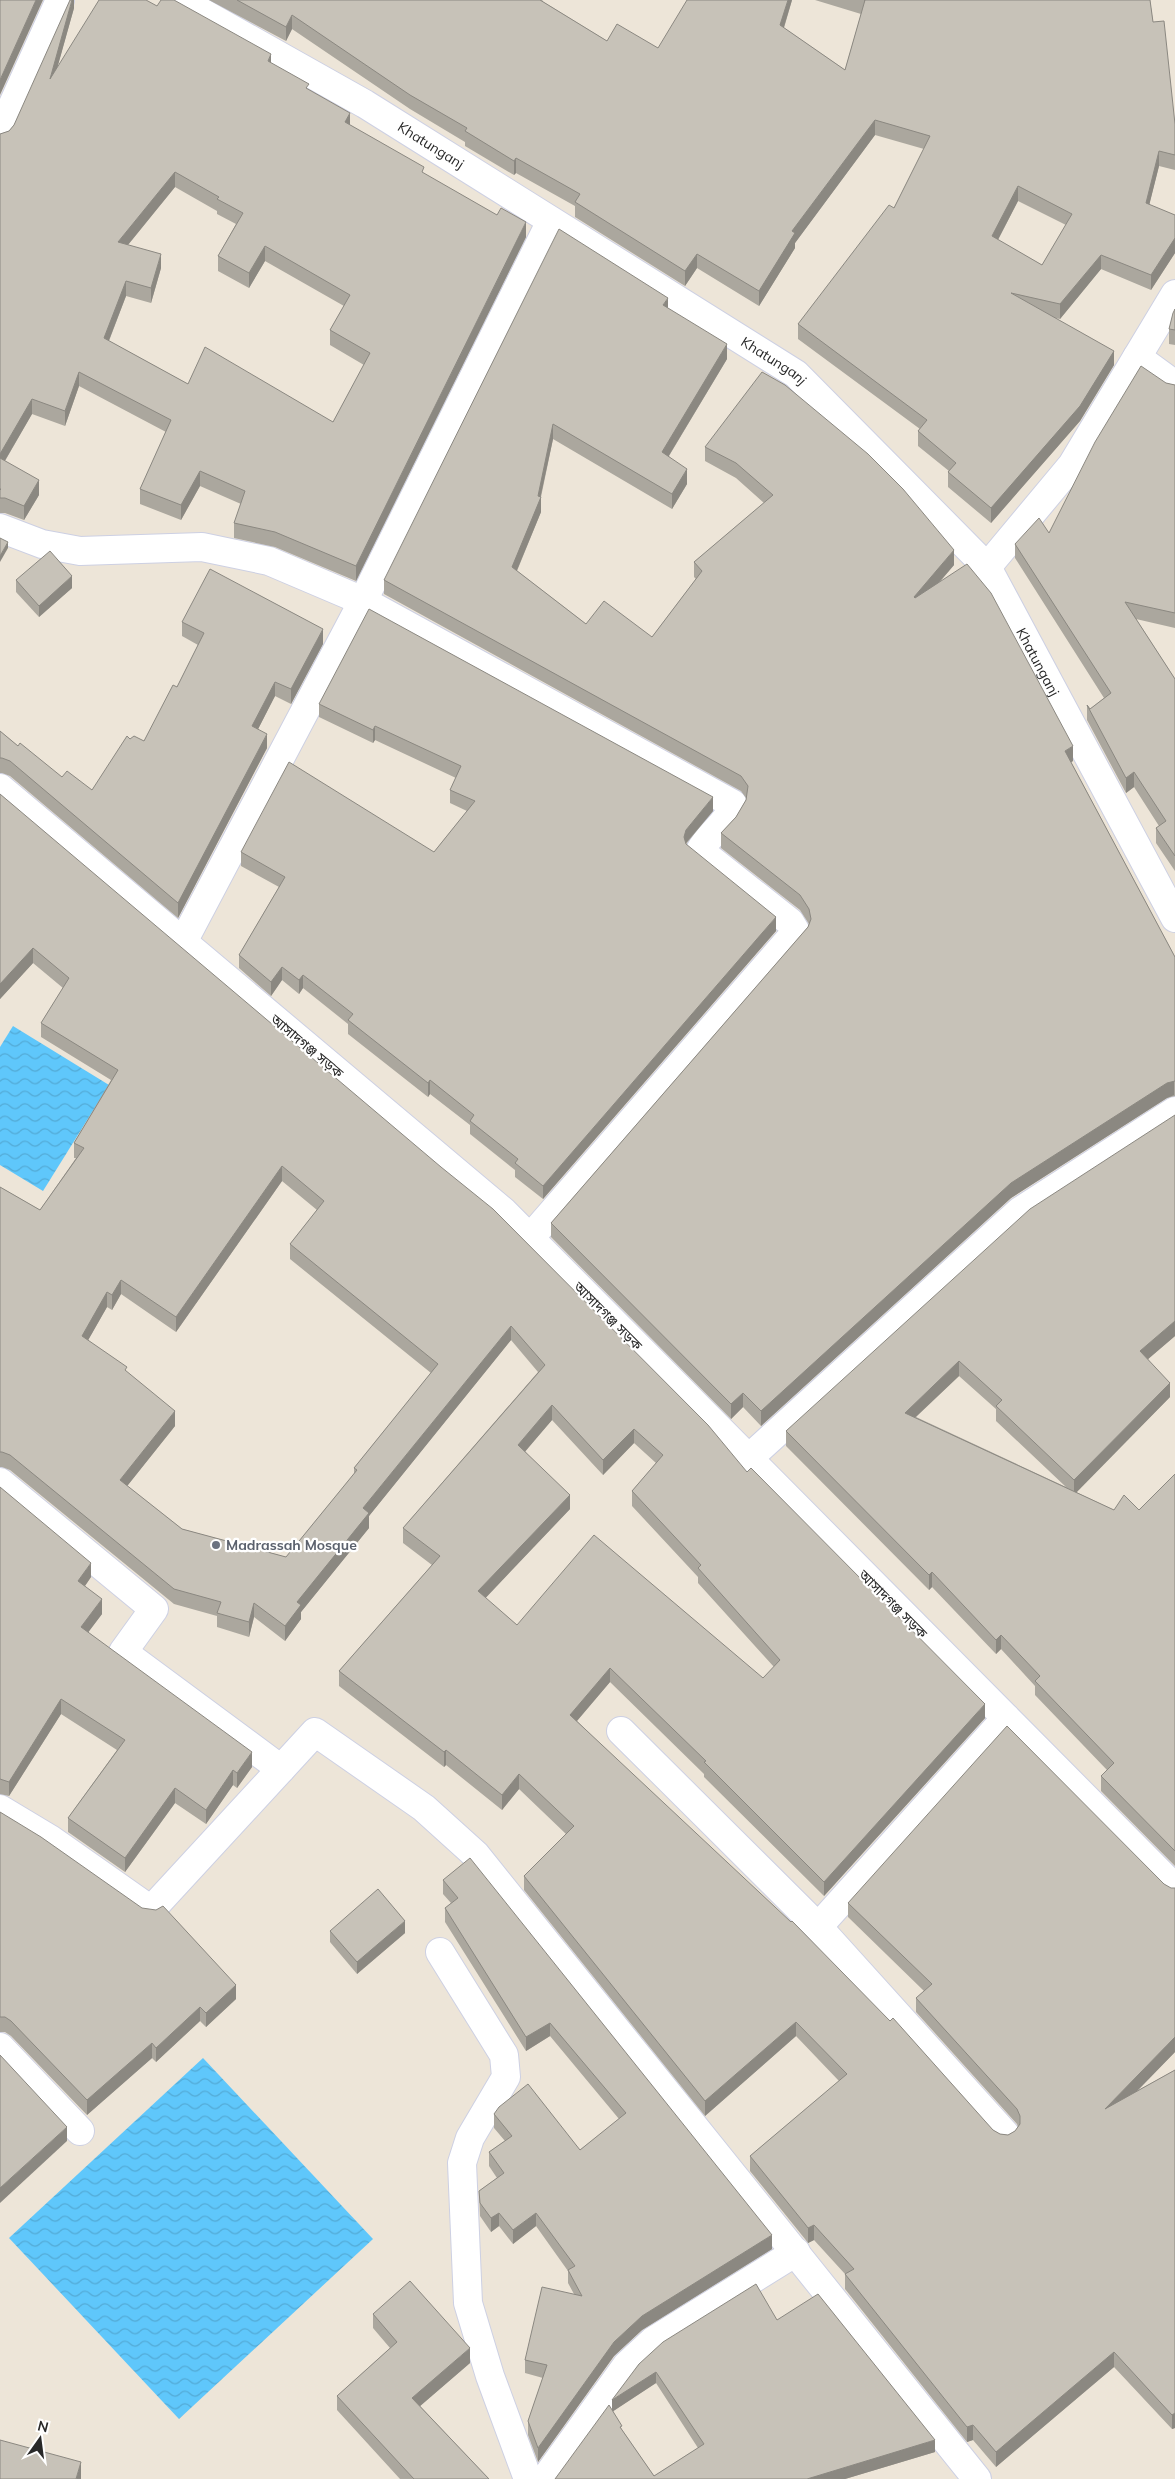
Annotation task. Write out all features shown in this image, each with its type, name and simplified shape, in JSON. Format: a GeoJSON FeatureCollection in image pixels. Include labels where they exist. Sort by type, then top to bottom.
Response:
{"type":"FeatureCollection","features":[{"type":"Feature","properties":{"kind":"street"},"geometry":{"type":"LineString","coordinates":[[0,133],[60,0]]}},
{"type":"Feature","properties":{"kind":"street","name":"Khatunganj"},"geometry":{"type":"LineString","coordinates":[[180,0],[365,104],[796,374],[987,567],[1175,918]]}},
{"type":"Feature","properties":{"kind":"street"},"geometry":{"type":"LineString","coordinates":[[184,942],[363,601],[551,221]]}},
{"type":"Feature","properties":{"kind":"street"},"geometry":{"type":"LineString","coordinates":[[987,567],[1072,465],[1175,294]]}},
{"type":"Feature","properties":{"kind":"street"},"geometry":{"type":"LineString","coordinates":[[1137,357],[1175,385]]}},
{"type":"Feature","properties":{"kind":"street"},"geometry":{"type":"LineString","coordinates":[[0,528],[42,544],[80,551],[202,547],[269,560],[363,601],[733,804],[731,812],[705,840],[700,851],[790,922],[796,932],[530,1238]]}},
{"type":"Feature","properties":{"kind":"street","name":"আসাদগঞ্জ সড়ক"},"geometry":{"type":"LineString","coordinates":[[0,788],[504,1212],[1175,1888]]}},
{"type":"Feature","properties":{"kind":"street"},"geometry":{"type":"LineString","coordinates":[[749,1458],[1020,1211],[1175,1111]]}},
{"type":"Feature","properties":{"kind":"street"},"geometry":{"type":"LineString","coordinates":[[0,1482],[154,1609],[123,1652],[281,1769]]}},
{"type":"Feature","properties":{"kind":"street"},"geometry":{"type":"LineString","coordinates":[[818,1927],[1006,1718]]}},
{"type":"Feature","properties":{"kind":"street"},"geometry":{"type":"LineString","coordinates":[[621,1731],[818,1927],[1005,2134]]}},
{"type":"Feature","properties":{"kind":"street"},"geometry":{"type":"LineString","coordinates":[[0,1809],[50,1839],[151,1910],[315,1732],[424,1808],[476,1855],[977,2479]]}},
{"type":"Feature","properties":{"kind":"street"},"geometry":{"type":"LineString","coordinates":[[440,1952],[504,2054],[506,2077],[470,2138],[462,2163],[468,2303],[490,2376],[528,2479]]}},
{"type":"Feature","properties":{"kind":"street"},"geometry":{"type":"LineString","coordinates":[[0,2047],[80,2131]]}},
{"type":"Feature","properties":{"kind":"street"},"geometry":{"type":"LineString","coordinates":[[545,2479],[627,2365],[653,2340],[796,2252]]}},
{"type":"Feature","properties":{"kind":"water"},"geometry":{"type":"Polygon","coordinates":[[[13,1026],[109,1085],[43,1191],[0,1165],[0,1047],[13,1026]]]}},
{"type":"Feature","properties":{"kind":"water"},"geometry":{"type":"Polygon","coordinates":[[[203,2058],[373,2239],[179,2419],[9,2238],[203,2058]]]}},
{"type":"Feature","properties":{"kind":"building"},"geometry":{"type":"Polygon","coordinates":[[[0,0],[36,0],[0,80],[0,0]]]}},
{"type":"Feature","properties":{"kind":"building"},"geometry":{"type":"Polygon","coordinates":[[[70,0],[72,0],[50,79],[99,0],[146,0],[157,6],[161,0],[174,0],[271,54],[268,61],[309,84],[306,88],[350,113],[345,122],[424,167],[422,172],[497,215],[501,208],[526,222],[356,566],[275,532],[234,523],[245,491],[200,471],[181,505],[140,489],[171,420],[79,372],[65,411],[32,399],[0,454],[0,134],[9,131],[14,125],[70,0]],[[175,172],[118,242],[161,254],[151,288],[126,281],[104,338],[188,384],[205,347],[333,422],[370,353],[330,330],[350,295],[265,246],[249,273],[218,256],[243,213],[217,199],[219,197],[175,172]]]}},
{"type":"Feature","properties":{"kind":"building"},"geometry":{"type":"Polygon","coordinates":[[[237,0],[540,0],[607,41],[617,24],[658,48],[687,0],[788,0],[780,25],[845,70],[865,0],[1150,0],[1153,22],[1164,21],[1175,124],[1175,155],[1159,151],[1146,203],[1175,215],[1175,238],[1151,275],[1101,255],[1060,304],[1011,293],[1114,351],[1080,406],[991,508],[948,472],[956,463],[918,431],[927,420],[798,324],[889,205],[894,208],[930,136],[875,120],[792,231],[795,233],[759,291],[697,254],[685,271],[575,202],[580,194],[516,158],[514,161],[465,131],[467,128],[410,95],[292,15],[286,27],[237,0]],[[1018,186],[992,236],[1042,265],[1072,214],[1018,186]]]}},
{"type":"Feature","properties":{"kind":"building"},"geometry":{"type":"Polygon","coordinates":[[[559,229],[668,298],[663,305],[727,344],[662,452],[687,469],[672,494],[553,424],[538,496],[541,497],[512,567],[586,624],[604,601],[652,637],[702,571],[694,562],[773,495],[736,463],[705,447],[762,372],[785,385],[868,454],[903,489],[954,550],[914,597],[967,564],[991,593],[1073,746],[1065,751],[1175,957],[1175,1081],[1167,1083],[1011,1183],[761,1411],[743,1393],[731,1404],[551,1223],[808,927],[811,919],[809,909],[800,895],[721,833],[736,817],[746,800],[748,786],[741,776],[384,580],[559,229]]]}},
{"type":"Feature","properties":{"kind":"building"},"geometry":{"type":"Polygon","coordinates":[[[1175,309],[1175,330],[1169,329],[1175,309]]]}},
{"type":"Feature","properties":{"kind":"building"},"geometry":{"type":"Polygon","coordinates":[[[1141,366],[1166,383],[1175,385],[1175,613],[1125,602],[1175,679],[1175,856],[1156,828],[1166,821],[1134,772],[1126,778],[1087,705],[1090,709],[1111,693],[1015,544],[1039,518],[1049,533],[1095,442],[1141,366]]]}},
{"type":"Feature","properties":{"kind":"building"},"geometry":{"type":"Polygon","coordinates":[[[0,458],[39,480],[24,506],[5,498],[0,498],[0,458]]]}},
{"type":"Feature","properties":{"kind":"building"},"geometry":{"type":"Polygon","coordinates":[[[0,538],[8,542],[0,556],[0,538]]]}},
{"type":"Feature","properties":{"kind":"building"},"geometry":{"type":"Polygon","coordinates":[[[50,551],[72,576],[39,606],[16,580],[50,551]]]}},
{"type":"Feature","properties":{"kind":"building"},"geometry":{"type":"Polygon","coordinates":[[[210,569],[323,629],[291,689],[275,682],[252,726],[267,734],[178,903],[10,761],[0,758],[0,731],[18,746],[20,743],[62,777],[67,771],[92,790],[127,736],[130,739],[134,736],[144,741],[173,685],[177,687],[204,633],[182,622],[210,569]]]}},
{"type":"Feature","properties":{"kind":"building"},"geometry":{"type":"Polygon","coordinates":[[[369,609],[713,797],[686,830],[684,837],[686,844],[776,917],[543,1186],[515,1163],[518,1159],[470,1121],[474,1115],[430,1080],[428,1083],[348,1020],[353,1014],[303,975],[299,980],[282,967],[271,982],[239,955],[285,877],[241,852],[289,762],[434,852],[475,801],[450,790],[461,766],[375,726],[373,730],[319,704],[369,609]]]}},
{"type":"Feature","properties":{"kind":"building"},"geometry":{"type":"Polygon","coordinates":[[[0,794],[493,1209],[708,1425],[747,1472],[751,1468],[985,1704],[824,1882],[704,1762],[706,1761],[610,1668],[570,1715],[792,1921],[890,2021],[893,2018],[993,2130],[1000,2134],[1008,2135],[1015,2131],[1020,2124],[1020,2116],[1017,2109],[916,1998],[932,1984],[848,1903],[1007,1726],[1164,1884],[1175,1888],[1175,2037],[1105,2109],[1175,2070],[1175,2413],[1172,2415],[1114,2352],[996,2452],[973,2425],[967,2427],[845,2274],[854,2269],[814,2225],[808,2228],[750,2156],[847,2074],[796,2022],[705,2101],[524,1876],[574,1826],[519,1774],[502,1795],[446,1750],[444,1752],[339,1671],[440,1556],[403,1528],[545,1365],[511,1326],[363,1508],[369,1513],[297,1602],[301,1605],[285,1626],[254,1603],[249,1622],[217,1613],[221,1602],[174,1589],[10,1455],[0,1452],[0,1187],[40,1210],[84,1148],[74,1143],[118,1070],[41,1023],[69,978],[33,948],[0,984],[0,794]],[[282,1166],[176,1317],[121,1280],[112,1295],[107,1292],[82,1336],[127,1367],[125,1370],[175,1411],[120,1480],[182,1529],[286,1557],[357,1470],[354,1468],[438,1364],[290,1244],[324,1201],[282,1166]],[[552,1405],[518,1445],[570,1495],[478,1591],[517,1625],[594,1535],[763,1678],[780,1660],[698,1568],[701,1565],[632,1491],[663,1455],[634,1429],[603,1460],[552,1405]]]}},
{"type":"Feature","properties":{"kind":"building"},"geometry":{"type":"Polygon","coordinates":[[[1175,1115],[1175,1321],[1140,1351],[1170,1383],[1074,1480],[996,1406],[1002,1400],[959,1361],[905,1413],[1114,1510],[1124,1495],[1139,1510],[1175,1474],[1175,1851],[1101,1776],[1114,1763],[1035,1681],[1040,1676],[1001,1635],[996,1640],[932,1572],[929,1575],[786,1431],[1030,1209],[1175,1115]]]}},
{"type":"Feature","properties":{"kind":"building"},"geometry":{"type":"Polygon","coordinates":[[[0,1487],[91,1563],[78,1581],[102,1599],[81,1627],[252,1752],[237,1773],[233,1770],[206,1810],[175,1788],[125,1858],[68,1818],[125,1740],[61,1699],[9,1782],[0,1779],[0,1487]]]}},
{"type":"Feature","properties":{"kind":"building"},"geometry":{"type":"Polygon","coordinates":[[[0,1812],[41,1837],[142,1908],[156,1910],[163,1906],[236,1985],[206,2013],[200,2007],[156,2048],[152,2043],[87,2100],[11,2021],[5,2017],[0,2017],[0,1812]]]}},
{"type":"Feature","properties":{"kind":"building"},"geometry":{"type":"Polygon","coordinates":[[[470,1858],[772,2235],[642,2316],[614,2342],[538,2448],[528,2421],[547,2365],[525,2360],[542,2287],[582,2296],[568,2270],[575,2266],[536,2213],[513,2230],[499,2213],[491,2218],[480,2203],[479,2191],[504,2173],[489,2152],[512,2136],[494,2114],[499,2107],[528,2084],[580,2150],[626,2113],[550,2023],[526,2037],[445,1908],[458,1898],[443,1880],[470,1858]]]}},
{"type":"Feature","properties":{"kind":"building"},"geometry":{"type":"Polygon","coordinates":[[[378,1889],[405,1921],[357,1962],[330,1931],[378,1889]]]}},
{"type":"Feature","properties":{"kind":"building"},"geometry":{"type":"Polygon","coordinates":[[[0,2055],[67,2127],[0,2188],[0,2055]]]}},
{"type":"Feature","properties":{"kind":"building"},"geometry":{"type":"Polygon","coordinates":[[[410,2281],[470,2348],[412,2398],[489,2479],[414,2479],[337,2396],[397,2342],[373,2314],[410,2281]]]}},
{"type":"Feature","properties":{"kind":"building"},"geometry":{"type":"Polygon","coordinates":[[[756,2284],[777,2320],[818,2294],[935,2440],[807,2479],[555,2479],[609,2405],[622,2426],[620,2427],[654,2476],[704,2444],[656,2372],[612,2400],[639,2364],[663,2342],[756,2284]]]}},
{"type":"Feature","properties":{"kind":"building"},"geometry":{"type":"Polygon","coordinates":[[[0,2440],[81,2462],[76,2479],[0,2479],[0,2440]]]}},
{"type":"Feature","properties":{"kind":"place","name":"Madrassah Mosque"},"geometry":{"type":"Point","coordinates":[216,1545]}}]}
